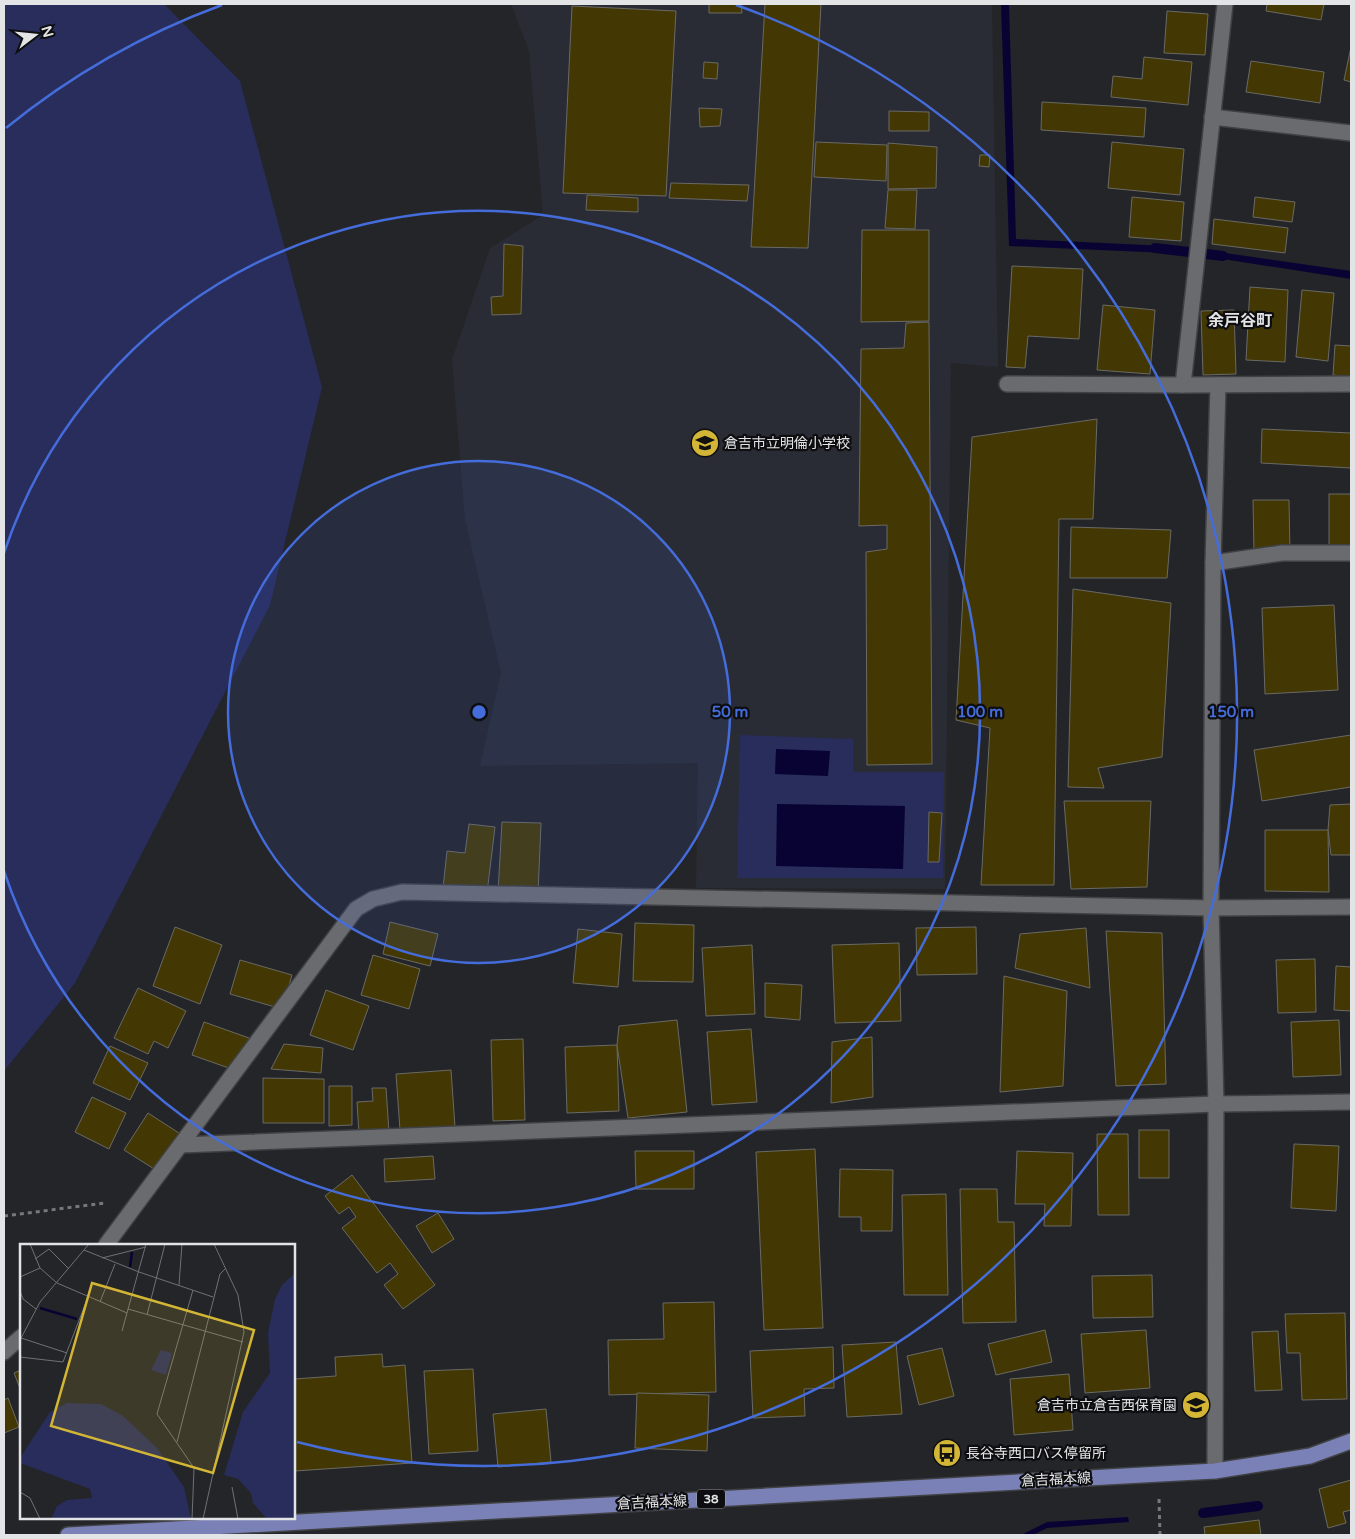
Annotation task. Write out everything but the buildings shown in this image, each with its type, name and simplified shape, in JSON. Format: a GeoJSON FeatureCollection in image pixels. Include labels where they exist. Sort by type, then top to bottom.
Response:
{"type":"FeatureCollection","features":[{"type":"Feature","properties":{"kind":"main road","name":"倉吉福本線"},"geometry":{"type":"LineString","coordinates":[[68,1535],[1215,1471],[1310,1456],[1351,1441]]}},
{"type":"Feature","properties":{"kind":"street"},"geometry":{"type":"LineString","coordinates":[[1183,385],[1225,4]]}},
{"type":"Feature","properties":{"kind":"street"},"geometry":{"type":"LineString","coordinates":[[1212,117],[1351,133]]}},
{"type":"Feature","properties":{"kind":"street"},"geometry":{"type":"LineString","coordinates":[[1007,384],[1351,384]]}},
{"type":"Feature","properties":{"kind":"street"},"geometry":{"type":"LineString","coordinates":[[1215,1471],[1216,1104],[1211,908],[1213,563],[1218,384]]}},
{"type":"Feature","properties":{"kind":"street"},"geometry":{"type":"LineString","coordinates":[[1213,563],[1282,553],[1351,554]]}},
{"type":"Feature","properties":{"kind":"street"},"geometry":{"type":"LineString","coordinates":[[107,1244],[356,909],[373,899],[402,892],[1211,908],[1351,907]]}},
{"type":"Feature","properties":{"kind":"street"},"geometry":{"type":"LineString","coordinates":[[181,1145],[1216,1104],[1351,1102]]}},
{"type":"Feature","properties":{"kind":"street"},"geometry":{"type":"LineString","coordinates":[[4,1352],[20,1338]]}},
{"type":"Feature","properties":{"kind":"path"},"geometry":{"type":"LineString","coordinates":[[4,1216],[117,1201],[136,1203]]}},
{"type":"Feature","properties":{"kind":"path"},"geometry":{"type":"LineString","coordinates":[[1159,1474],[1160,1535]]}},
{"type":"Feature","properties":{"kind":"shaded area"},"geometry":{"type":"Polygon","coordinates":[[[4,4],[164,4],[240,81],[322,387],[270,605],[75,983],[4,1071],[4,4]]]}},
{"type":"Feature","properties":{"kind":"shaded area","name":"倉吉市立明倫小学校"},"geometry":{"type":"Polygon","coordinates":[[[511,4],[992,4],[998,367],[951,363],[945,889],[696,888],[698,763],[480,766],[501,673],[465,519],[452,360],[490,248],[543,215],[529,51],[511,4]]]}},
{"type":"Feature","properties":{"kind":"shaded area"},"geometry":{"type":"Polygon","coordinates":[[[1001,4],[1009,4],[1016,239],[1168,246],[1167,253],[1009,246],[1001,4]]]}},
{"type":"Feature","properties":{"kind":"shaded area"},"geometry":{"type":"Polygon","coordinates":[[[1211,251],[1351,271],[1351,279],[1210,257],[1211,251]]]}},
{"type":"Feature","properties":{"kind":"shaded area"},"geometry":{"type":"Polygon","coordinates":[[[740,735],[853,739],[853,772],[944,772],[943,878],[737,878],[740,735]]]}},
{"type":"Feature","properties":{"kind":"shaded area"},"geometry":{"type":"Polygon","coordinates":[[[776,749],[830,751],[828,776],[775,774],[776,749]]]}},
{"type":"Feature","properties":{"kind":"shaded area"},"geometry":{"type":"Polygon","coordinates":[[[777,804],[905,806],[903,869],[776,866],[777,804]]]}},
{"type":"Feature","properties":{"kind":"shaded area"},"geometry":{"type":"Polygon","coordinates":[[[1128,1517],[1129,1522],[1047,1528],[1033,1535],[1021,1535],[1047,1522],[1128,1517]]]}},
{"type":"Feature","properties":{"kind":"waterway"},"geometry":{"type":"LineString","coordinates":[[1155,248],[1223,256]]}},
{"type":"Feature","properties":{"kind":"waterway"},"geometry":{"type":"LineString","coordinates":[[1203,1513],[1258,1506]]}},
{"type":"Feature","properties":{"kind":"place","name":"倉吉市立明倫小学校"},"geometry":{"type":"Point","coordinates":[705,443]}},
{"type":"Feature","properties":{"kind":"place","name":"倉吉市立倉吉西保育園"},"geometry":{"type":"Point","coordinates":[1196,1405]}},
{"type":"Feature","properties":{"kind":"place","name":"長谷寺西口バス停留所"},"geometry":{"type":"Point","coordinates":[947,1453]}},
{"type":"Feature","properties":{"kind":"district","name":"余戸谷町"},"geometry":{"type":"Point","coordinates":[1240,320]}}]}
